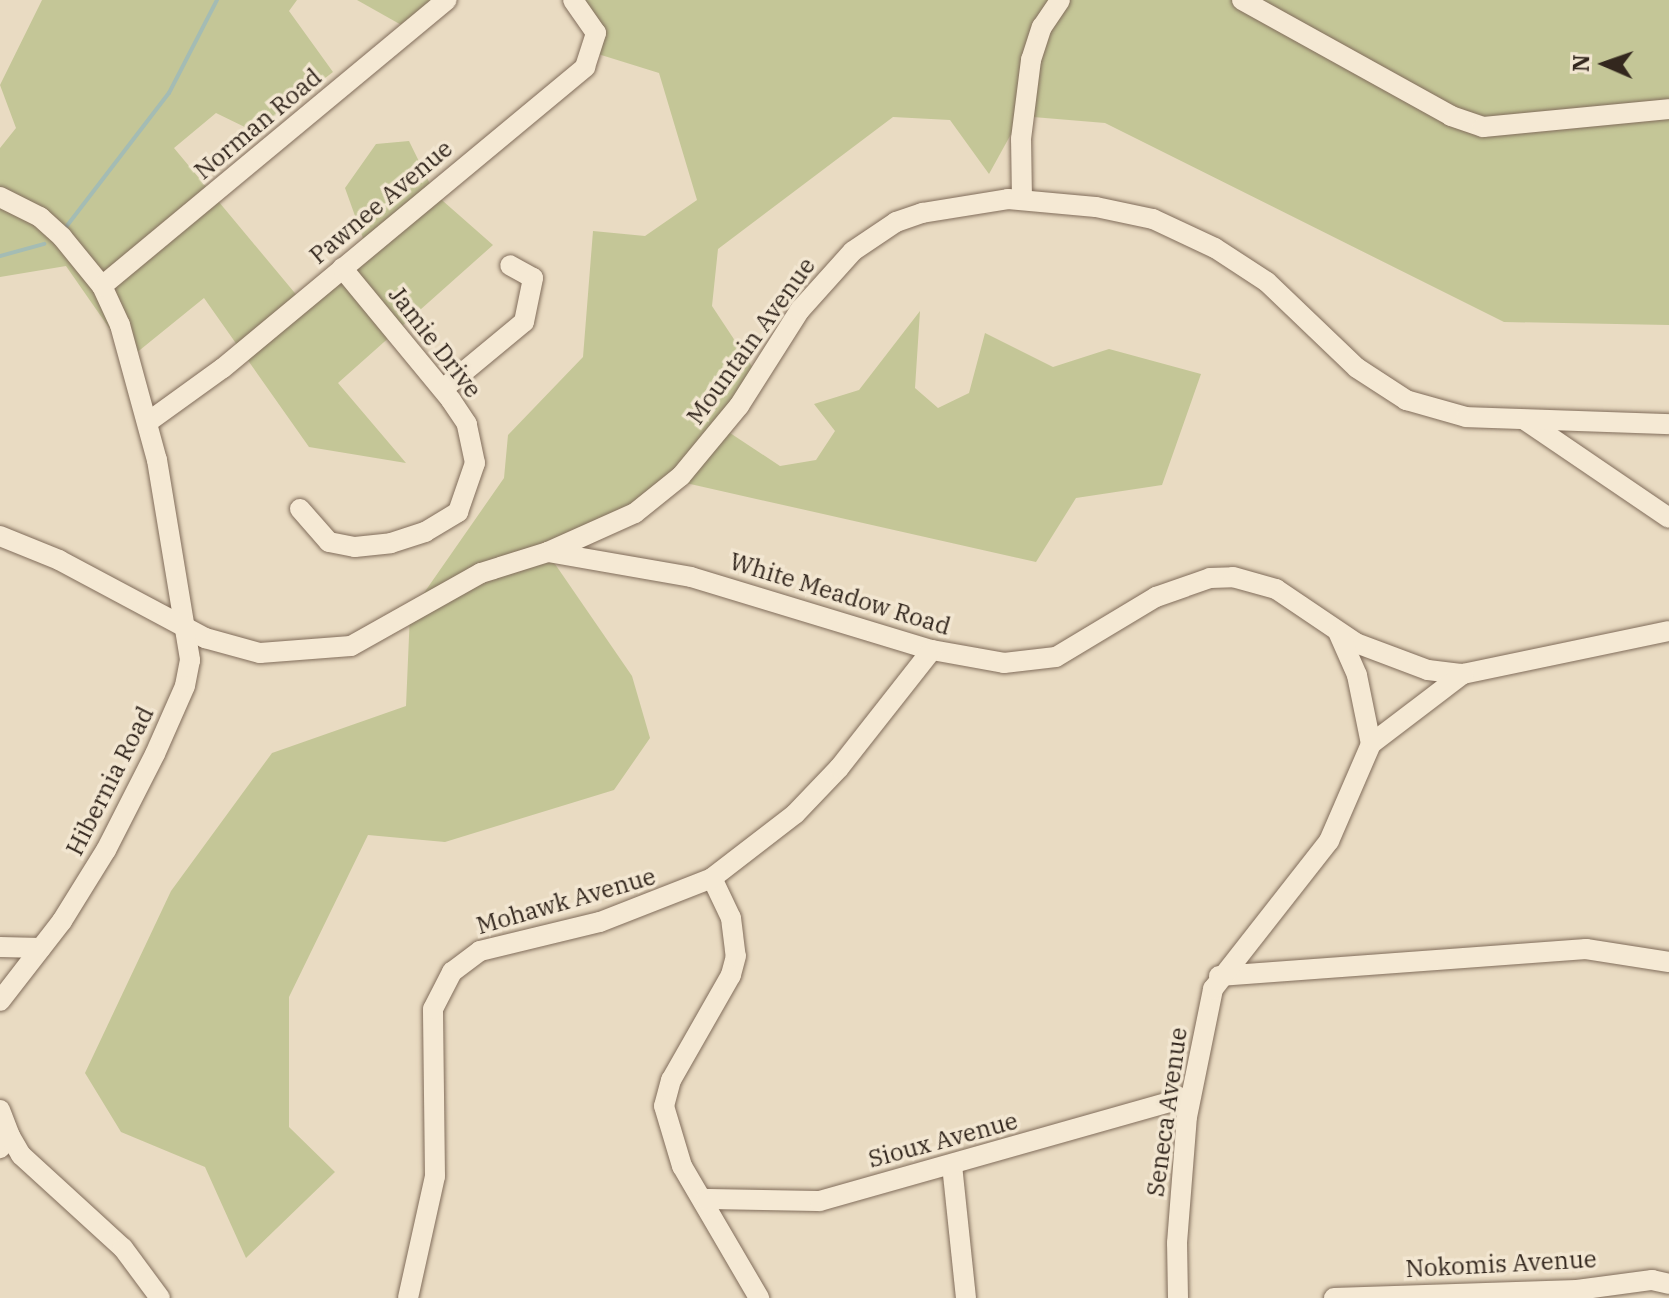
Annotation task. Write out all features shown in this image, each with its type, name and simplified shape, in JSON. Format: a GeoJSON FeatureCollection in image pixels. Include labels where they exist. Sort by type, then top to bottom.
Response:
{"type":"FeatureCollection","features":[{"type":"Feature","properties":{"kind":"street","name":"Norman Road"},"geometry":{"type":"LineString","coordinates":[[102,286],[447,0]]}},
{"type":"Feature","properties":{"kind":"street","name":"Pawnee Avenue"},"geometry":{"type":"LineString","coordinates":[[148,422],[223,368],[585,67],[596,33],[573,0]]}},
{"type":"Feature","properties":{"kind":"street"},"geometry":{"type":"LineString","coordinates":[[1022,200],[1021,139],[1031,60],[1042,27],[1060,0]]}},
{"type":"Feature","properties":{"kind":"street"},"geometry":{"type":"LineString","coordinates":[[1242,0],[1451,116],[1483,127],[1669,109]]}},
{"type":"Feature","properties":{"kind":"street","name":"Hibernia Road"},"geometry":{"type":"LineString","coordinates":[[0,197],[40,217],[76,253],[102,286],[120,325],[148,422],[189,671],[155,754],[83,890],[0,1001]]}},
{"type":"Feature","properties":{"kind":"street","name":"Mountain Avenue"},"geometry":{"type":"LineString","coordinates":[[548,552],[635,513],[681,476],[739,406],[800,310],[853,251],[896,222],[922,213],[1022,200],[1096,207],[1153,219],[1244,265],[1357,368],[1406,400],[1466,417],[1669,424]]}},
{"type":"Feature","properties":{"kind":"street"},"geometry":{"type":"LineString","coordinates":[[443,389],[524,322],[533,278],[510,265]]}},
{"type":"Feature","properties":{"kind":"street","name":"Jamie Drive"},"geometry":{"type":"LineString","coordinates":[[300,509],[329,542],[355,547],[425,532],[458,512],[475,463],[467,424],[443,389],[342,268]]}},
{"type":"Feature","properties":{"kind":"street"},"geometry":{"type":"LineString","coordinates":[[1525,420],[1669,518]]}},
{"type":"Feature","properties":{"kind":"street","name":"White Meadow Road"},"geometry":{"type":"LineString","coordinates":[[0,536],[59,560],[225,646],[260,653],[329,651],[351,646],[481,573],[548,552],[691,577],[932,650],[975,660],[1031,663],[1091,640],[1156,597],[1210,578],[1233,577],[1276,589],[1338,632],[1410,665],[1463,674],[1669,631]]}},
{"type":"Feature","properties":{"kind":"street"},"geometry":{"type":"LineString","coordinates":[[1338,632],[1357,675],[1371,744]]}},
{"type":"Feature","properties":{"kind":"street","name":"Mohawk Avenue"},"geometry":{"type":"LineString","coordinates":[[408,1298],[435,1176],[431,1043],[436,997],[444,982],[480,951],[600,922],[712,878],[795,814],[839,768],[932,650]]}},
{"type":"Feature","properties":{"kind":"street","name":"Seneca Avenue"},"geometry":{"type":"LineString","coordinates":[[1178,1298],[1177,1243],[1190,1096],[1219,976],[1329,841],[1371,744],[1463,674]]}},
{"type":"Feature","properties":{"kind":"street"},"geometry":{"type":"LineString","coordinates":[[712,878],[731,918],[736,956],[731,975],[671,1080],[664,1106],[682,1166],[706,1199],[759,1298]]}},
{"type":"Feature","properties":{"kind":"street"},"geometry":{"type":"LineString","coordinates":[[0,947],[41,948]]}},
{"type":"Feature","properties":{"kind":"street"},"geometry":{"type":"LineString","coordinates":[[1219,976],[1586,949],[1669,962]]}},
{"type":"Feature","properties":{"kind":"street","name":"Sioux Avenue"},"geometry":{"type":"LineString","coordinates":[[706,1199],[820,1201],[1190,1096]]}},
{"type":"Feature","properties":{"kind":"street"},"geometry":{"type":"LineString","coordinates":[[0,1110],[5,1142],[123,1248],[160,1298]]}},
{"type":"Feature","properties":{"kind":"street"},"geometry":{"type":"LineString","coordinates":[[952,1165],[966,1298]]}},
{"type":"Feature","properties":{"kind":"street","name":"Nokomis Avenue"},"geometry":{"type":"LineString","coordinates":[[1334,1298],[1577,1290],[1652,1280],[1669,1284]]}},
{"type":"Feature","properties":{"kind":"green space"},"geometry":{"type":"Polygon","coordinates":[[[42,0],[297,0],[289,11],[333,72],[255,132],[216,113],[174,148],[299,298],[368,252],[345,188],[376,144],[409,141],[435,194],[493,245],[338,383],[406,463],[309,447],[204,298],[130,358],[66,266],[0,277],[0,148],[16,128],[0,85],[42,0]]]}},
{"type":"Feature","properties":{"kind":"green space"},"geometry":{"type":"Polygon","coordinates":[[[357,0],[450,0],[412,31],[357,0]]]}},
{"type":"Feature","properties":{"kind":"green space"},"geometry":{"type":"Polygon","coordinates":[[[570,0],[1669,0],[1669,325],[1504,322],[1105,123],[1021,116],[989,174],[950,120],[893,117],[718,249],[712,306],[755,371],[718,425],[780,466],[816,460],[835,431],[814,404],[859,390],[920,311],[915,388],[938,408],[969,393],[985,333],[1053,367],[1109,349],[1201,374],[1162,485],[1076,498],[1036,562],[677,481],[544,548],[632,676],[650,738],[614,790],[445,842],[368,835],[289,997],[289,1127],[335,1172],[246,1258],[205,1167],[121,1132],[85,1073],[171,891],[272,753],[406,706],[410,613],[504,478],[508,435],[583,357],[593,231],[645,236],[697,200],[659,73],[598,54],[570,0]]]}},
{"type":"Feature","properties":{"kind":"waterway"},"geometry":{"type":"LineString","coordinates":[[66,227],[169,93],[217,0]]}},
{"type":"Feature","properties":{"kind":"waterway"},"geometry":{"type":"LineString","coordinates":[[0,256],[44,244]]}}]}
